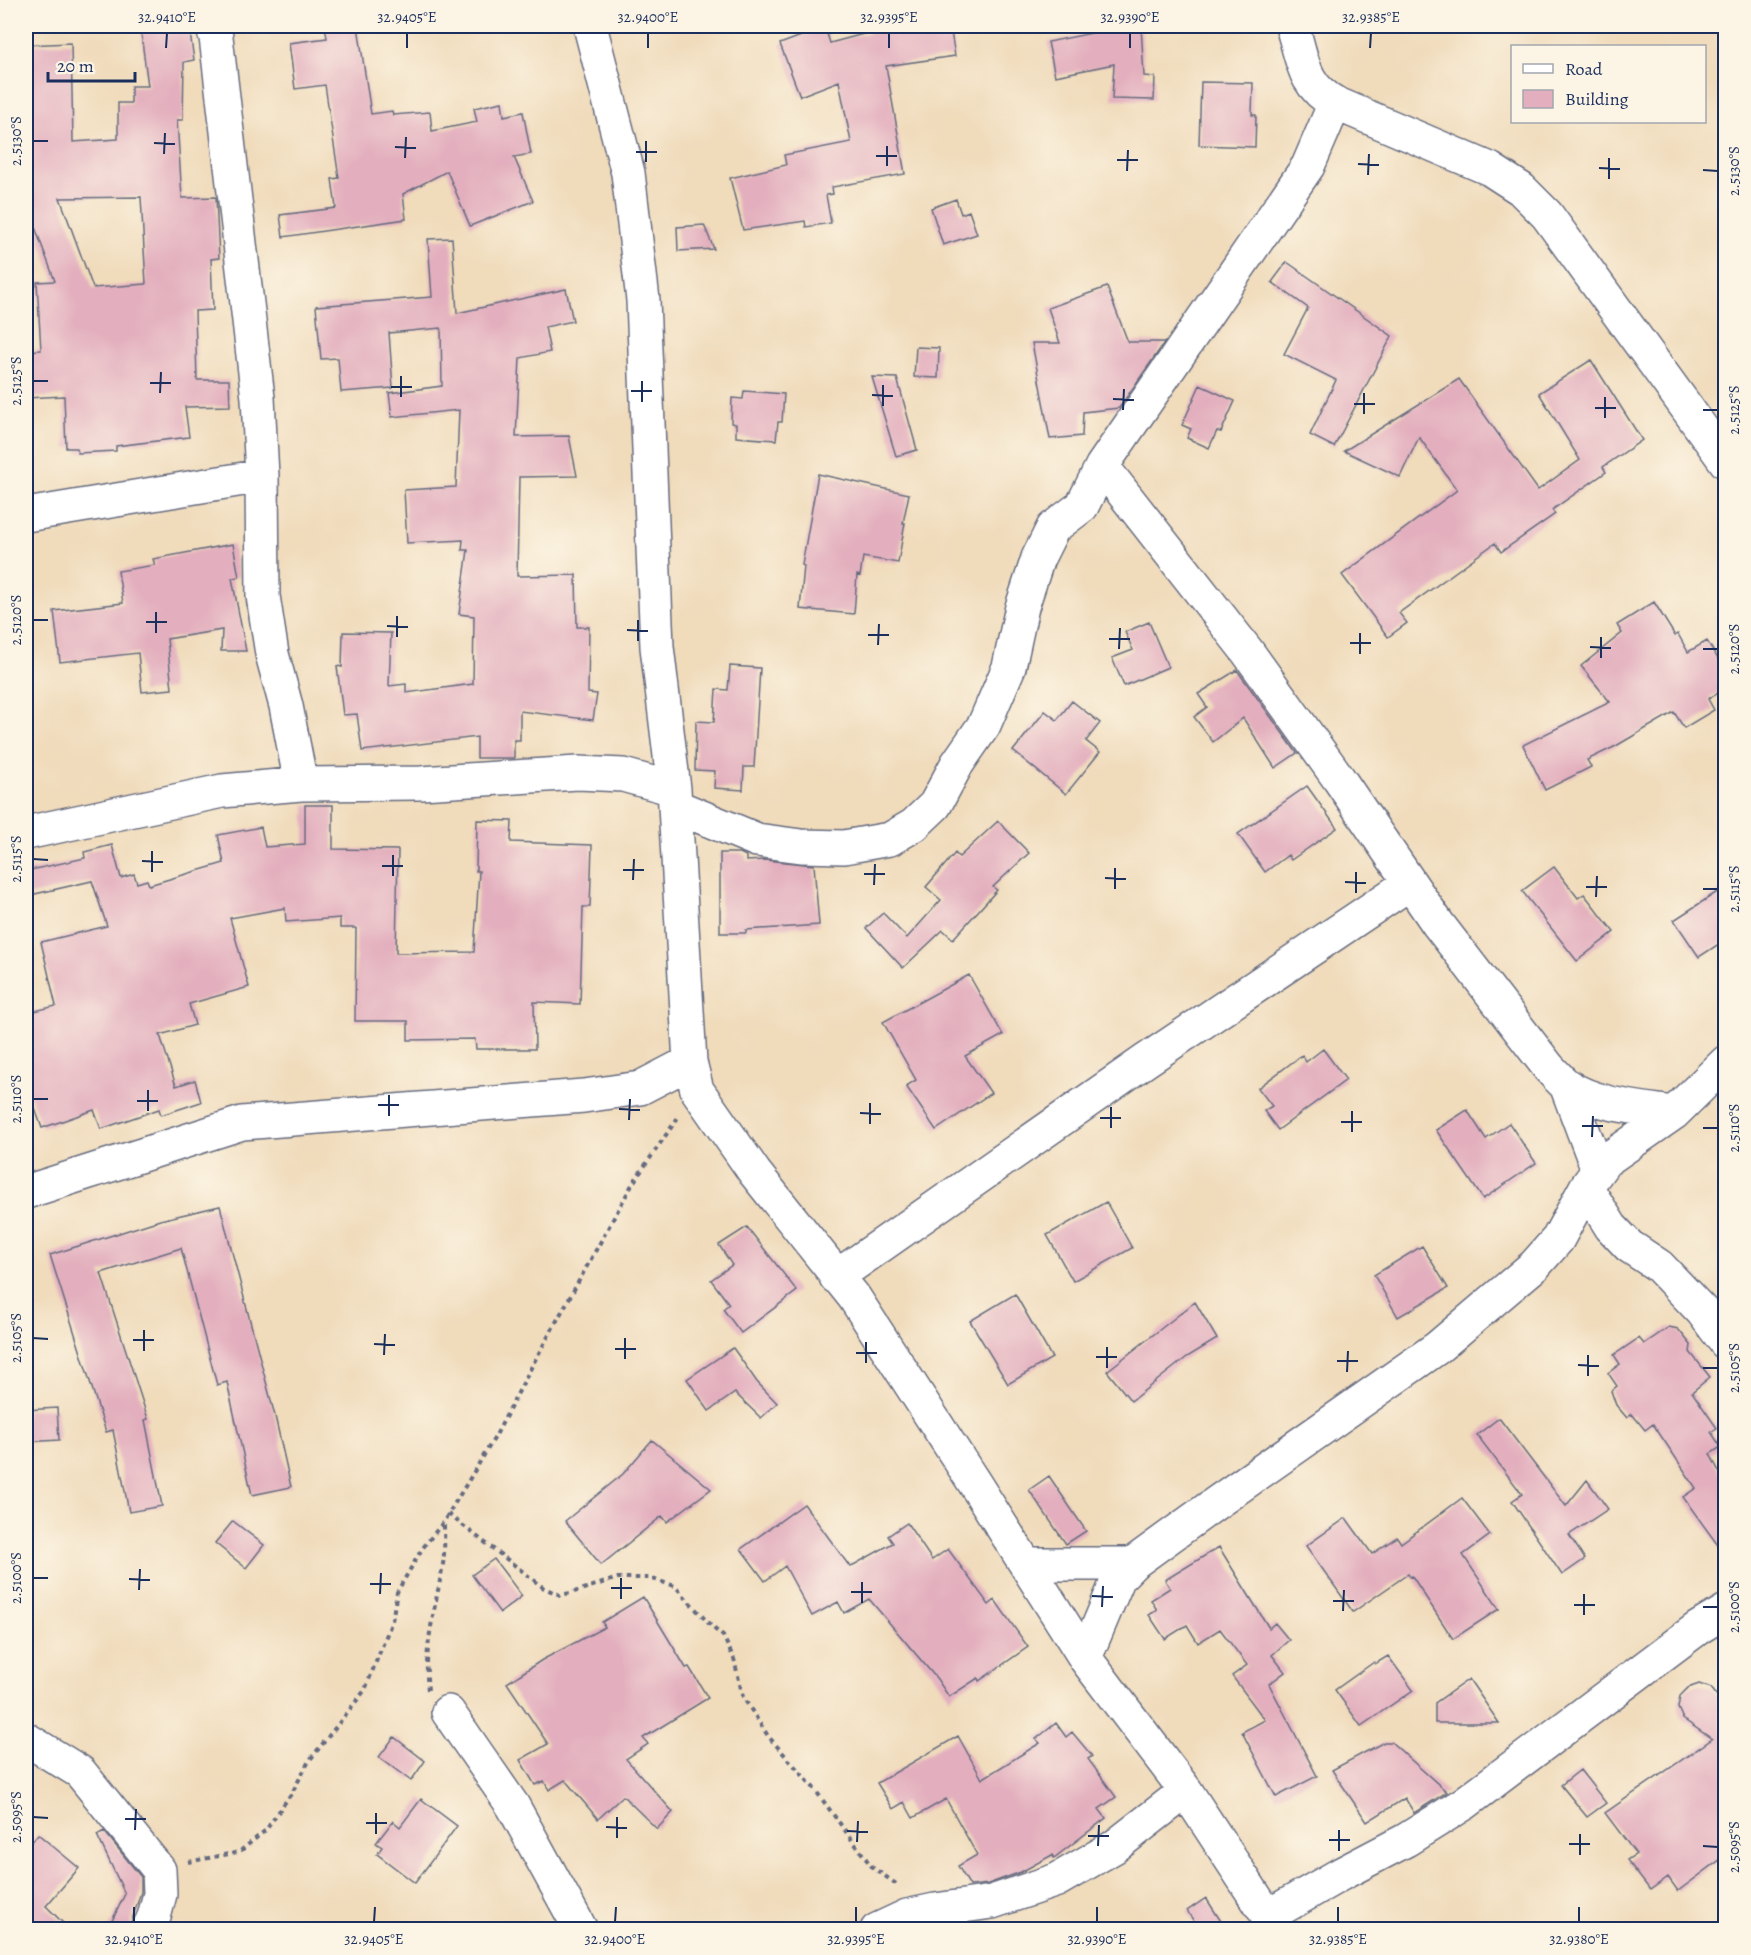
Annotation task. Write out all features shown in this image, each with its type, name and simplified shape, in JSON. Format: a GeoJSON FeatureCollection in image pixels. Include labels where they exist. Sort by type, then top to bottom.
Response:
{"type":"FeatureCollection","features":[{"type":"Feature","properties":{"kind":"street"},"geometry":{"type":"LineString","coordinates":[[212,26],[217,49],[258,398],[262,477],[263,596],[272,654],[286,706],[301,784]]}},
{"type":"Feature","properties":{"kind":"street"},"geometry":{"type":"LineString","coordinates":[[590,26],[628,173],[643,300],[657,647],[675,797],[693,1076],[754,1173],[860,1307],[1085,1658],[1186,1791],[1273,1923],[1341,1874],[1406,1840],[1465,1803],[1698,1628],[1725,1611]]}},
{"type":"Feature","properties":{"kind":"street"},"geometry":{"type":"LineString","coordinates":[[1292,26],[1310,82],[1320,95],[1335,104],[1490,169],[1521,189],[1547,215],[1725,462]]}},
{"type":"Feature","properties":{"kind":"street"},"geometry":{"type":"LineString","coordinates":[[26,834],[222,791],[301,784],[421,783],[578,773],[623,775],[675,797],[757,840],[801,846],[844,847],[890,839],[914,825],[935,805],[957,764],[984,725],[1010,667],[1022,607],[1038,558],[1053,528],[1082,506],[1102,466],[1308,166],[1335,104]]}},
{"type":"Feature","properties":{"kind":"street"},"geometry":{"type":"LineString","coordinates":[[1102,466],[1247,651],[1339,779],[1438,924],[1549,1068],[1566,1085],[1593,1097],[1622,1105],[1674,1113]]}},
{"type":"Feature","properties":{"kind":"street"},"geometry":{"type":"LineString","coordinates":[[26,514],[262,477]]}},
{"type":"Feature","properties":{"kind":"street"},"geometry":{"type":"LineString","coordinates":[[836,1277],[1145,1061],[1410,883]]}},
{"type":"Feature","properties":{"kind":"street"},"geometry":{"type":"LineString","coordinates":[[1085,1658],[1119,1577],[1132,1564],[1215,1503],[1437,1348],[1535,1265],[1558,1239],[1592,1179],[1605,1161],[1674,1113],[1725,1062]]}},
{"type":"Feature","properties":{"kind":"street"},"geometry":{"type":"LineString","coordinates":[[26,1192],[242,1123],[584,1096],[640,1088],[693,1076]]}},
{"type":"Feature","properties":{"kind":"street"},"geometry":{"type":"LineString","coordinates":[[1566,1085],[1592,1179],[1611,1227],[1629,1246],[1659,1266],[1702,1311],[1725,1343]]}},
{"type":"Feature","properties":{"kind":"street"},"geometry":{"type":"LineString","coordinates":[[1026,1564],[1132,1564]]}},
{"type":"Feature","properties":{"kind":"street"},"geometry":{"type":"LineString","coordinates":[[448,1712],[513,1806],[581,1929]]}},
{"type":"Feature","properties":{"kind":"street"},"geometry":{"type":"LineString","coordinates":[[26,1739],[80,1772],[159,1870],[160,1894],[148,1929]]}},
{"type":"Feature","properties":{"kind":"street"},"geometry":{"type":"LineString","coordinates":[[877,1929],[907,1916],[950,1915],[1057,1880],[1114,1847],[1186,1791]]}},
{"type":"Feature","properties":{"kind":"path"},"geometry":{"type":"LineString","coordinates":[[159,1870],[195,1859],[239,1851],[266,1830],[293,1791],[309,1761],[365,1690],[392,1622],[397,1592],[422,1549],[444,1521],[495,1437],[534,1362],[693,1076]]}},
{"type":"Feature","properties":{"kind":"path"},"geometry":{"type":"LineString","coordinates":[[448,1514],[544,1588],[560,1595],[618,1578],[649,1578],[675,1586],[723,1636],[735,1659],[743,1697],[752,1713],[768,1736],[813,1787],[872,1867],[950,1915]]}},
{"type":"Feature","properties":{"kind":"path"},"geometry":{"type":"LineString","coordinates":[[444,1521],[443,1563],[435,1599],[426,1665],[429,1697],[435,1705],[448,1712]]}},
{"type":"Feature","properties":{"kind":"building"},"geometry":{"type":"Polygon","coordinates":[[[140,26],[189,26],[194,60],[184,62],[183,120],[177,120],[182,198],[216,197],[219,258],[211,259],[213,310],[195,311],[197,380],[229,380],[230,406],[185,407],[189,437],[116,446],[116,451],[78,453],[77,448],[66,448],[64,396],[26,398],[26,351],[41,350],[37,282],[55,281],[26,203],[26,45],[71,43],[73,142],[118,139],[118,103],[131,103],[131,86],[148,86],[140,26]],[[141,197],[60,198],[93,288],[146,284],[141,197]]]}},
{"type":"Feature","properties":{"kind":"building"},"geometry":{"type":"Polygon","coordinates":[[[325,26],[358,26],[371,114],[392,111],[393,115],[430,112],[432,131],[477,122],[474,108],[502,102],[504,116],[523,112],[531,154],[514,157],[533,201],[470,226],[447,171],[403,194],[406,219],[283,237],[280,215],[336,208],[332,179],[339,178],[325,85],[295,89],[289,43],[327,38],[325,26]]]}},
{"type":"Feature","properties":{"kind":"building"},"geometry":{"type":"Polygon","coordinates":[[[869,26],[950,26],[955,56],[886,66],[905,174],[832,187],[833,194],[826,195],[831,223],[806,227],[805,221],[743,230],[730,178],[786,165],[784,155],[851,142],[839,81],[800,96],[780,44],[825,27],[830,43],[871,32],[869,26]]]}},
{"type":"Feature","properties":{"kind":"building"},"geometry":{"type":"Polygon","coordinates":[[[1102,26],[1141,26],[1144,76],[1155,77],[1154,100],[1112,99],[1114,64],[1055,76],[1048,42],[1102,31],[1102,26]]]}},
{"type":"Feature","properties":{"kind":"building"},"geometry":{"type":"Polygon","coordinates":[[[1201,82],[1253,83],[1252,115],[1256,115],[1255,147],[1199,145],[1201,82]]]}},
{"type":"Feature","properties":{"kind":"building"},"geometry":{"type":"Polygon","coordinates":[[[956,199],[961,214],[969,211],[977,234],[943,245],[931,208],[956,199]]]}},
{"type":"Feature","properties":{"kind":"building"},"geometry":{"type":"Polygon","coordinates":[[[704,225],[714,249],[678,251],[677,227],[704,225]]]}},
{"type":"Feature","properties":{"kind":"building"},"geometry":{"type":"Polygon","coordinates":[[[452,238],[457,313],[566,289],[573,321],[545,327],[550,352],[520,358],[516,437],[569,436],[577,476],[519,477],[517,576],[576,575],[577,627],[589,627],[588,693],[597,694],[593,720],[520,711],[520,740],[514,740],[514,758],[477,758],[477,737],[362,751],[357,714],[343,715],[337,666],[342,667],[343,632],[391,633],[389,686],[406,684],[406,693],[473,684],[474,616],[459,614],[468,550],[462,550],[463,540],[407,543],[404,490],[456,487],[459,410],[392,417],[389,393],[442,386],[441,328],[389,333],[393,388],[341,392],[338,358],[321,359],[316,306],[432,297],[428,239],[452,238]]]}},
{"type":"Feature","properties":{"kind":"building"},"geometry":{"type":"Polygon","coordinates":[[[1287,262],[1392,336],[1334,447],[1310,435],[1336,380],[1284,354],[1308,308],[1272,282],[1287,262]]]}},
{"type":"Feature","properties":{"kind":"building"},"geometry":{"type":"Polygon","coordinates":[[[1107,287],[1128,342],[1165,342],[1119,408],[1083,412],[1082,436],[1050,439],[1032,343],[1060,343],[1048,308],[1107,287]]]}},
{"type":"Feature","properties":{"kind":"building"},"geometry":{"type":"Polygon","coordinates":[[[916,347],[939,348],[938,378],[914,377],[916,347]]]}},
{"type":"Feature","properties":{"kind":"building"},"geometry":{"type":"Polygon","coordinates":[[[1591,360],[1642,440],[1603,467],[1606,472],[1552,510],[1555,514],[1501,552],[1495,543],[1399,613],[1407,623],[1388,637],[1342,575],[1457,490],[1419,437],[1400,477],[1344,451],[1459,379],[1538,490],[1580,460],[1539,393],[1591,360]]]}},
{"type":"Feature","properties":{"kind":"building"},"geometry":{"type":"Polygon","coordinates":[[[872,377],[897,378],[917,450],[896,456],[872,377]]]}},
{"type":"Feature","properties":{"kind":"building"},"geometry":{"type":"Polygon","coordinates":[[[1200,385],[1235,401],[1221,432],[1217,431],[1209,448],[1187,438],[1191,429],[1182,425],[1200,385]]]}},
{"type":"Feature","properties":{"kind":"building"},"geometry":{"type":"Polygon","coordinates":[[[744,391],[784,394],[782,422],[778,422],[776,440],[736,437],[736,424],[731,423],[732,398],[743,399],[744,391]]]}},
{"type":"Feature","properties":{"kind":"building"},"geometry":{"type":"Polygon","coordinates":[[[818,474],[909,494],[898,563],[863,557],[860,576],[857,575],[854,614],[800,609],[804,566],[802,565],[818,474]]]}},
{"type":"Feature","properties":{"kind":"building"},"geometry":{"type":"Polygon","coordinates":[[[233,544],[239,577],[232,578],[246,651],[221,651],[222,630],[167,639],[172,689],[142,692],[138,653],[60,662],[54,611],[123,603],[118,571],[155,565],[153,559],[233,544]]]}},
{"type":"Feature","properties":{"kind":"building"},"geometry":{"type":"Polygon","coordinates":[[[1654,602],[1675,636],[1678,634],[1688,652],[1707,641],[1725,670],[1725,689],[1708,699],[1714,710],[1684,728],[1674,712],[1587,760],[1591,767],[1545,790],[1523,745],[1610,702],[1581,666],[1622,633],[1617,625],[1654,602]]]}},
{"type":"Feature","properties":{"kind":"building"},"geometry":{"type":"Polygon","coordinates":[[[1149,622],[1168,667],[1124,686],[1112,658],[1133,650],[1125,632],[1149,622]]]}},
{"type":"Feature","properties":{"kind":"building"},"geometry":{"type":"Polygon","coordinates":[[[730,666],[760,668],[754,767],[744,767],[743,790],[714,788],[715,771],[695,770],[696,721],[714,722],[716,689],[728,690],[730,666]]]}},
{"type":"Feature","properties":{"kind":"building"},"geometry":{"type":"Polygon","coordinates":[[[1237,670],[1297,753],[1275,768],[1243,718],[1213,742],[1194,717],[1207,707],[1198,694],[1237,670]]]}},
{"type":"Feature","properties":{"kind":"building"},"geometry":{"type":"Polygon","coordinates":[[[1072,701],[1100,723],[1086,741],[1100,752],[1066,794],[1013,751],[1045,711],[1057,720],[1072,701]]]}},
{"type":"Feature","properties":{"kind":"building"},"geometry":{"type":"Polygon","coordinates":[[[1307,786],[1337,828],[1291,860],[1288,855],[1265,872],[1238,834],[1307,786]]]}},
{"type":"Feature","properties":{"kind":"building"},"geometry":{"type":"Polygon","coordinates":[[[305,805],[333,805],[333,849],[398,850],[396,953],[474,952],[479,871],[476,871],[477,820],[512,821],[511,842],[592,845],[590,907],[583,907],[580,1004],[534,1002],[535,1049],[476,1049],[475,1039],[408,1040],[408,1021],[355,1021],[356,928],[340,928],[340,918],[286,922],[285,908],[230,918],[249,987],[189,1004],[195,1025],[160,1035],[176,1086],[195,1080],[201,1102],[161,1115],[159,1109],[101,1129],[94,1110],[42,1128],[26,1084],[26,1013],[56,1006],[41,942],[107,926],[92,881],[26,896],[26,871],[85,858],[84,852],[112,845],[121,878],[134,874],[137,883],[147,880],[149,885],[224,863],[218,835],[261,827],[265,847],[305,844],[305,805]]]}},
{"type":"Feature","properties":{"kind":"building"},"geometry":{"type":"Polygon","coordinates":[[[998,821],[1029,853],[993,887],[997,890],[953,939],[943,930],[903,968],[866,928],[883,913],[907,938],[941,900],[926,887],[955,853],[959,857],[998,821]]]}},
{"type":"Feature","properties":{"kind":"building"},"geometry":{"type":"Polygon","coordinates":[[[720,853],[740,853],[746,856],[746,861],[765,860],[814,865],[819,925],[746,930],[746,933],[720,933],[720,853]]]}},
{"type":"Feature","properties":{"kind":"building"},"geometry":{"type":"Polygon","coordinates":[[[1554,867],[1578,898],[1584,894],[1614,932],[1577,961],[1522,891],[1554,867]]]}},
{"type":"Feature","properties":{"kind":"building"},"geometry":{"type":"Polygon","coordinates":[[[1725,887],[1725,940],[1699,957],[1674,920],[1725,887]]]}},
{"type":"Feature","properties":{"kind":"building"},"geometry":{"type":"Polygon","coordinates":[[[969,975],[1003,1035],[965,1056],[991,1093],[936,1130],[906,1086],[916,1080],[883,1022],[969,975]]]}},
{"type":"Feature","properties":{"kind":"building"},"geometry":{"type":"Polygon","coordinates":[[[1323,1049],[1346,1080],[1278,1130],[1264,1111],[1272,1106],[1258,1088],[1302,1055],[1306,1062],[1323,1049]]]}},
{"type":"Feature","properties":{"kind":"building"},"geometry":{"type":"Polygon","coordinates":[[[1467,1110],[1486,1139],[1509,1123],[1536,1163],[1483,1199],[1436,1130],[1467,1110]]]}},
{"type":"Feature","properties":{"kind":"building"},"geometry":{"type":"Polygon","coordinates":[[[1106,1202],[1132,1248],[1073,1281],[1047,1235],[1106,1202]]]}},
{"type":"Feature","properties":{"kind":"building"},"geometry":{"type":"Polygon","coordinates":[[[220,1206],[275,1416],[291,1487],[252,1495],[227,1382],[217,1385],[181,1248],[101,1273],[148,1419],[145,1420],[162,1506],[129,1512],[113,1430],[106,1432],[50,1255],[160,1220],[220,1206]]]}},
{"type":"Feature","properties":{"kind":"building"},"geometry":{"type":"Polygon","coordinates":[[[747,1227],[797,1291],[741,1333],[723,1309],[729,1304],[711,1280],[732,1265],[719,1245],[747,1227]]]}},
{"type":"Feature","properties":{"kind":"building"},"geometry":{"type":"Polygon","coordinates":[[[1422,1246],[1448,1288],[1398,1317],[1374,1275],[1422,1246]]]}},
{"type":"Feature","properties":{"kind":"building"},"geometry":{"type":"Polygon","coordinates":[[[1015,1294],[1052,1358],[1008,1384],[970,1321],[1015,1294]]]}},
{"type":"Feature","properties":{"kind":"building"},"geometry":{"type":"Polygon","coordinates":[[[1195,1302],[1217,1339],[1187,1357],[1131,1401],[1107,1371],[1195,1302]]]}},
{"type":"Feature","properties":{"kind":"building"},"geometry":{"type":"Polygon","coordinates":[[[1669,1327],[1678,1329],[1691,1345],[1690,1352],[1710,1377],[1692,1392],[1717,1428],[1711,1432],[1721,1447],[1710,1454],[1725,1483],[1725,1555],[1683,1497],[1696,1488],[1653,1424],[1645,1430],[1632,1414],[1627,1418],[1616,1405],[1611,1391],[1617,1386],[1608,1373],[1620,1364],[1614,1355],[1639,1338],[1644,1344],[1669,1327]]]}},
{"type":"Feature","properties":{"kind":"building"},"geometry":{"type":"Polygon","coordinates":[[[733,1348],[757,1382],[777,1403],[761,1418],[735,1393],[709,1411],[687,1379],[733,1348]]]}},
{"type":"Feature","properties":{"kind":"building"},"geometry":{"type":"Polygon","coordinates":[[[57,1408],[59,1440],[26,1442],[26,1410],[57,1408]]]}},
{"type":"Feature","properties":{"kind":"building"},"geometry":{"type":"Polygon","coordinates":[[[1499,1418],[1566,1506],[1587,1480],[1608,1509],[1569,1535],[1585,1559],[1562,1575],[1512,1501],[1522,1494],[1477,1435],[1499,1418]]]}},
{"type":"Feature","properties":{"kind":"building"},"geometry":{"type":"Polygon","coordinates":[[[652,1440],[711,1489],[667,1522],[662,1516],[601,1565],[565,1521],[623,1474],[652,1440]]]}},
{"type":"Feature","properties":{"kind":"building"},"geometry":{"type":"Polygon","coordinates":[[[1049,1476],[1086,1531],[1066,1544],[1029,1490],[1049,1476]]]}},
{"type":"Feature","properties":{"kind":"building"},"geometry":{"type":"Polygon","coordinates":[[[1462,1498],[1490,1535],[1463,1555],[1499,1609],[1453,1639],[1412,1576],[1408,1574],[1353,1612],[1306,1546],[1346,1518],[1372,1554],[1397,1537],[1401,1543],[1462,1498]]]}},
{"type":"Feature","properties":{"kind":"building"},"geometry":{"type":"Polygon","coordinates":[[[804,1504],[850,1567],[893,1543],[888,1536],[907,1523],[932,1560],[948,1549],[989,1605],[995,1600],[1028,1647],[979,1681],[978,1678],[949,1697],[937,1679],[869,1599],[844,1613],[838,1602],[812,1616],[785,1566],[765,1581],[741,1549],[804,1504]]]}},
{"type":"Feature","properties":{"kind":"building"},"geometry":{"type":"Polygon","coordinates":[[[233,1521],[264,1545],[246,1568],[215,1543],[233,1521]]]}},
{"type":"Feature","properties":{"kind":"building"},"geometry":{"type":"Polygon","coordinates":[[[1219,1547],[1269,1628],[1275,1623],[1289,1640],[1272,1655],[1285,1672],[1269,1684],[1317,1776],[1276,1797],[1242,1732],[1265,1720],[1232,1676],[1247,1665],[1220,1629],[1198,1643],[1187,1625],[1165,1639],[1149,1615],[1157,1610],[1151,1600],[1170,1588],[1165,1580],[1219,1547]]]}},
{"type":"Feature","properties":{"kind":"building"},"geometry":{"type":"Polygon","coordinates":[[[494,1559],[522,1596],[500,1613],[472,1575],[494,1559]]]}},
{"type":"Feature","properties":{"kind":"building"},"geometry":{"type":"Polygon","coordinates":[[[643,1597],[686,1668],[689,1667],[708,1698],[643,1738],[648,1744],[626,1759],[673,1812],[657,1829],[623,1796],[598,1819],[565,1780],[549,1790],[544,1781],[535,1785],[520,1760],[548,1744],[507,1683],[542,1660],[605,1627],[602,1622],[643,1597]]]}},
{"type":"Feature","properties":{"kind":"building"},"geometry":{"type":"Polygon","coordinates":[[[1388,1656],[1413,1690],[1361,1726],[1335,1690],[1374,1662],[1375,1664],[1388,1656]]]}},
{"type":"Feature","properties":{"kind":"building"},"geometry":{"type":"Polygon","coordinates":[[[1469,1679],[1499,1723],[1435,1723],[1435,1703],[1469,1679]]]}},
{"type":"Feature","properties":{"kind":"building"},"geometry":{"type":"Polygon","coordinates":[[[1699,1684],[1711,1688],[1718,1697],[1722,1734],[1725,1732],[1725,1856],[1678,1891],[1668,1877],[1650,1890],[1627,1860],[1636,1854],[1605,1813],[1712,1739],[1683,1719],[1678,1708],[1680,1696],[1688,1688],[1699,1684]]]}},
{"type":"Feature","properties":{"kind":"building"},"geometry":{"type":"Polygon","coordinates":[[[1056,1723],[1066,1737],[1072,1732],[1092,1756],[1088,1759],[1116,1797],[1099,1809],[1106,1818],[1054,1858],[1052,1855],[1021,1872],[988,1884],[970,1886],[958,1866],[977,1855],[946,1799],[913,1818],[904,1802],[893,1809],[877,1783],[958,1736],[982,1779],[1040,1743],[1036,1739],[1056,1723]]]}},
{"type":"Feature","properties":{"kind":"building"},"geometry":{"type":"Polygon","coordinates":[[[394,1737],[425,1761],[411,1781],[379,1757],[394,1737]]]}},
{"type":"Feature","properties":{"kind":"building"},"geometry":{"type":"Polygon","coordinates":[[[1384,1742],[1391,1742],[1447,1792],[1414,1813],[1405,1798],[1367,1822],[1332,1770],[1384,1742]]]}},
{"type":"Feature","properties":{"kind":"building"},"geometry":{"type":"Polygon","coordinates":[[[1580,1770],[1606,1803],[1587,1817],[1561,1785],[1580,1770]]]}},
{"type":"Feature","properties":{"kind":"building"},"geometry":{"type":"Polygon","coordinates":[[[421,1799],[457,1826],[415,1883],[377,1854],[382,1847],[376,1843],[393,1821],[400,1827],[421,1799]]]}},
{"type":"Feature","properties":{"kind":"building"},"geometry":{"type":"Polygon","coordinates":[[[104,1831],[141,1877],[141,1892],[129,1929],[108,1929],[125,1894],[97,1835],[104,1831]]]}},
{"type":"Feature","properties":{"kind":"building"},"geometry":{"type":"Polygon","coordinates":[[[38,1834],[79,1868],[46,1906],[69,1929],[26,1929],[26,1849],[38,1834]]]}},
{"type":"Feature","properties":{"kind":"building"},"geometry":{"type":"Polygon","coordinates":[[[1206,1898],[1226,1929],[1199,1929],[1187,1911],[1206,1898]]]}}]}
